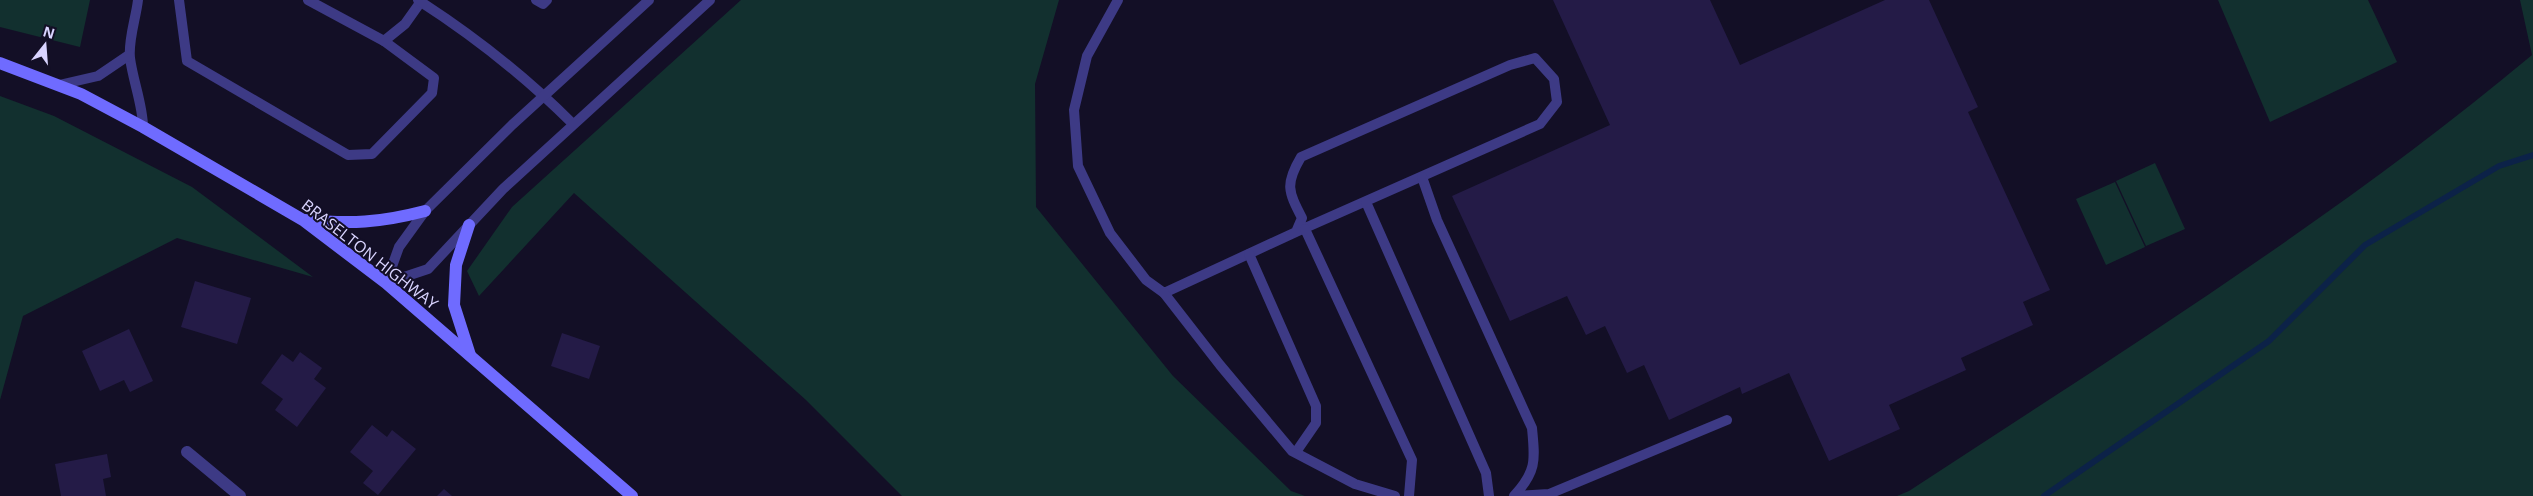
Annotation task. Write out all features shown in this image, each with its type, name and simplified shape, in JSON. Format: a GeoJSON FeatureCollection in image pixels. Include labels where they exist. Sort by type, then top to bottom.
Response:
{"type":"FeatureCollection","features":[{"type":"Feature","properties":{"kind":"main road","name":"BRASELTON HIGHWAY"},"geometry":{"type":"LineString","coordinates":[[0,63],[81,94],[303,220],[386,283],[632,496]]}},
{"type":"Feature","properties":{"kind":"main road"},"geometry":{"type":"LineString","coordinates":[[303,220],[352,224],[389,220],[425,211]]}},
{"type":"Feature","properties":{"kind":"main road"},"geometry":{"type":"LineString","coordinates":[[469,226],[456,266],[454,305],[470,355]]}},
{"type":"Feature","properties":{"kind":"street"},"geometry":{"type":"LineString","coordinates":[[187,452],[240,496]]}},
{"type":"Feature","properties":{"kind":"lane"},"geometry":{"type":"LineString","coordinates":[[138,0],[129,55],[136,96],[143,113],[142,127]]}},
{"type":"Feature","properties":{"kind":"lane"},"geometry":{"type":"LineString","coordinates":[[179,0],[187,61],[348,154],[372,154],[432,93],[434,78],[384,41],[308,0]]}},
{"type":"Feature","properties":{"kind":"lane"},"geometry":{"type":"LineString","coordinates":[[536,0],[543,4],[547,0]]}},
{"type":"Feature","properties":{"kind":"lane"},"geometry":{"type":"LineString","coordinates":[[386,283],[399,247],[425,211],[544,96],[649,0]]}},
{"type":"Feature","properties":{"kind":"lane"},"geometry":{"type":"LineString","coordinates":[[386,283],[413,276],[428,269],[503,189],[710,0]]}},
{"type":"Feature","properties":{"kind":"lane"},"geometry":{"type":"LineString","coordinates":[[1118,0],[1087,56],[1074,110],[1078,166],[1110,233],[1146,280],[1164,293],[1226,372],[1296,452],[1355,484],[1395,496]]}},
{"type":"Feature","properties":{"kind":"lane"},"geometry":{"type":"LineString","coordinates":[[384,41],[405,24],[420,1],[492,50],[573,124]]}},
{"type":"Feature","properties":{"kind":"lane"},"geometry":{"type":"LineString","coordinates":[[59,85],[98,76],[129,55]]}},
{"type":"Feature","properties":{"kind":"lane"},"geometry":{"type":"LineString","coordinates":[[1164,293],[1300,230],[1540,124],[1557,102],[1554,79],[1535,58],[1510,66],[1300,157],[1291,174],[1289,194],[1302,218],[1300,230],[1412,460],[1409,496]]}},
{"type":"Feature","properties":{"kind":"lane"},"geometry":{"type":"LineString","coordinates":[[1422,177],[1437,220],[1532,428],[1535,456],[1528,481],[1515,496]]}},
{"type":"Feature","properties":{"kind":"lane"},"geometry":{"type":"LineString","coordinates":[[1366,202],[1486,473],[1489,496]]}},
{"type":"Feature","properties":{"kind":"lane"},"geometry":{"type":"LineString","coordinates":[[1249,254],[1316,406],[1316,423],[1296,452]]}},
{"type":"Feature","properties":{"kind":"lane"},"geometry":{"type":"LineString","coordinates":[[1515,496],[1549,494],[1726,420]]}},
{"type":"Feature","properties":{"kind":"green space"},"geometry":{"type":"Polygon","coordinates":[[[0,0],[90,0],[80,47],[0,27],[0,0]]]}},
{"type":"Feature","properties":{"kind":"green space"},"geometry":{"type":"Polygon","coordinates":[[[741,0],[1059,0],[1035,84],[1036,207],[1173,376],[1291,491],[1305,496],[902,496],[806,400],[574,193],[479,296],[467,271],[512,207],[741,0]]]}},
{"type":"Feature","properties":{"kind":"green space"},"geometry":{"type":"Polygon","coordinates":[[[2218,0],[2368,0],[2397,62],[2270,122],[2218,0]]]}},
{"type":"Feature","properties":{"kind":"green space"},"geometry":{"type":"Polygon","coordinates":[[[2520,0],[2533,0],[2533,496],[1897,496],[1909,491],[2227,282],[2305,228],[2458,115],[2532,55],[2520,0]]]}},
{"type":"Feature","properties":{"kind":"green space"},"geometry":{"type":"Polygon","coordinates":[[[0,96],[54,116],[192,187],[313,277],[177,238],[23,316],[0,400],[0,96]]]}},
{"type":"Feature","properties":{"kind":"green space"},"geometry":{"type":"Polygon","coordinates":[[[2155,163],[2185,229],[2146,246],[2116,181],[2155,163]]]}},
{"type":"Feature","properties":{"kind":"green space"},"geometry":{"type":"Polygon","coordinates":[[[2115,182],[2145,247],[2106,265],[2076,199],[2115,182]]]}},
{"type":"Feature","properties":{"kind":"building"},"geometry":{"type":"Polygon","coordinates":[[[1553,0],[1710,0],[1740,65],[1885,0],[1929,0],[1978,107],[1968,112],[2050,290],[2023,302],[2033,325],[1961,358],[1966,370],[1889,405],[1900,429],[1829,461],[1789,373],[1742,394],[1740,387],[1669,420],[1644,365],[1627,373],[1605,326],[1586,335],[1567,296],[1510,321],[1452,196],[1610,125],[1553,0]]]}},
{"type":"Feature","properties":{"kind":"building"},"geometry":{"type":"Polygon","coordinates":[[[195,281],[251,298],[237,344],[181,327],[195,281]]]}},
{"type":"Feature","properties":{"kind":"building"},"geometry":{"type":"Polygon","coordinates":[[[129,329],[153,381],[130,392],[124,380],[100,391],[82,351],[129,329]]]}},
{"type":"Feature","properties":{"kind":"building"},"geometry":{"type":"Polygon","coordinates":[[[562,333],[600,346],[589,379],[551,366],[562,333]]]}},
{"type":"Feature","properties":{"kind":"building"},"geometry":{"type":"Polygon","coordinates":[[[300,352],[322,368],[314,379],[326,388],[297,427],[275,410],[283,399],[261,383],[282,354],[293,362],[300,352]]]}},
{"type":"Feature","properties":{"kind":"building"},"geometry":{"type":"Polygon","coordinates":[[[372,425],[387,437],[392,430],[416,449],[378,495],[363,483],[373,471],[350,452],[372,425]]]}},
{"type":"Feature","properties":{"kind":"building"},"geometry":{"type":"Polygon","coordinates":[[[107,454],[111,477],[103,479],[106,496],[61,496],[55,464],[107,454]]]}},
{"type":"Feature","properties":{"kind":"building"},"geometry":{"type":"Polygon","coordinates":[[[444,489],[452,496],[437,496],[444,489]]]}},
{"type":"Feature","properties":{"kind":"waterway"},"geometry":{"type":"LineString","coordinates":[[2044,496],[2269,341],[2365,245],[2499,166],[2533,155]]}}]}
